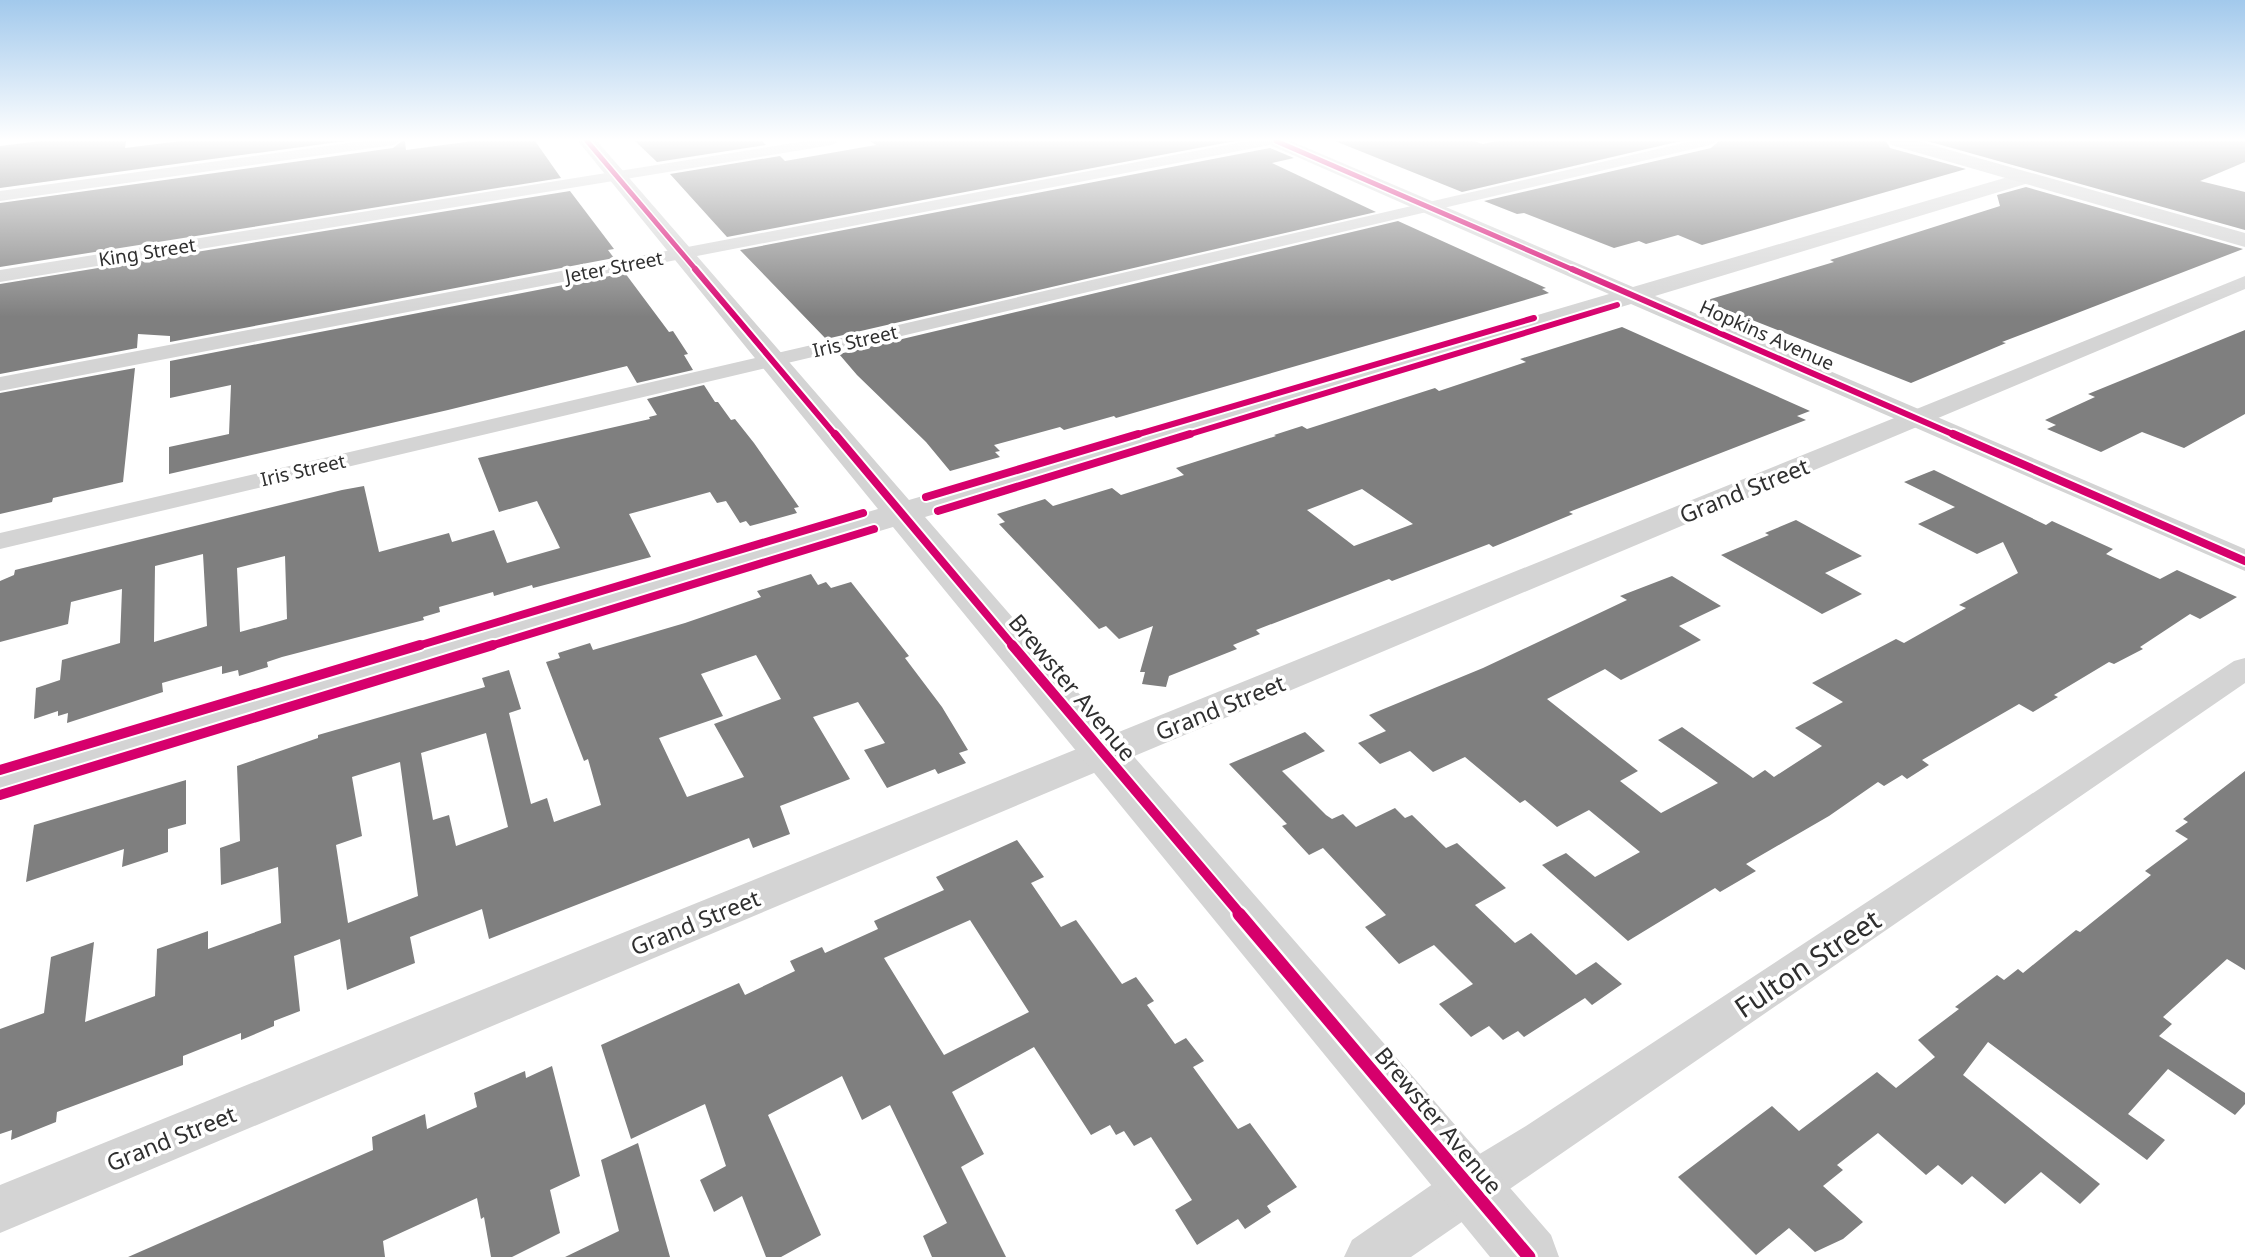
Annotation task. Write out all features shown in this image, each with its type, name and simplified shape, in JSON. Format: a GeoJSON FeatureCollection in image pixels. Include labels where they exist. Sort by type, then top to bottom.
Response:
{"type":"FeatureCollection","features":[{"type":"Feature","properties":{"kind":"main road"},"geometry":{"type":"LineString","coordinates":[[2102,200],[2245,240]]}},
{"type":"Feature","properties":{"kind":"street","name":"King Street"},"geometry":{"type":"LineString","coordinates":[[0,276],[471,200]]}},
{"type":"Feature","properties":{"kind":"street","name":"Brewster Avenue"},"geometry":{"type":"LineString","coordinates":[[637,200],[1529,1257]]}},
{"type":"Feature","properties":{"kind":"street","name":"Jeter Street"},"geometry":{"type":"LineString","coordinates":[[0,384],[963,200]]}},
{"type":"Feature","properties":{"kind":"street","name":"Hopkins Avenue"},"geometry":{"type":"LineString","coordinates":[[1412,200],[2245,561]]}},
{"type":"Feature","properties":{"kind":"street","name":"Iris Street"},"geometry":{"type":"LineString","coordinates":[[0,541],[1460,200]]}},
{"type":"Feature","properties":{"kind":"street"},"geometry":{"type":"LineString","coordinates":[[0,782],[1953,200]]}},
{"type":"Feature","properties":{"kind":"street","name":"Grand Street"},"geometry":{"type":"LineString","coordinates":[[0,1209],[2245,282]]}},
{"type":"Feature","properties":{"kind":"street","name":"Fulton Street"},"geometry":{"type":"LineString","coordinates":[[1369,1257],[1470,1186],[1565,1126],[2245,668]]}},
{"type":"Feature","properties":{"kind":"building"},"geometry":{"type":"Polygon","coordinates":[[[24,200],[424,200],[0,267],[0,203],[24,200]]]}},
{"type":"Feature","properties":{"kind":"building"},"geometry":{"type":"Polygon","coordinates":[[[517,200],[577,200],[614,249],[608,250],[614,258],[170,342],[170,336],[138,334],[137,348],[0,374],[0,284],[517,200]]]}},
{"type":"Feature","properties":{"kind":"building"},"geometry":{"type":"Polygon","coordinates":[[[693,200],[925,200],[727,237],[693,200]]]}},
{"type":"Feature","properties":{"kind":"building"},"geometry":{"type":"Polygon","coordinates":[[[1002,200],[1350,200],[1376,212],[826,339],[740,250],[1002,200]]]}},
{"type":"Feature","properties":{"kind":"building"},"geometry":{"type":"Polygon","coordinates":[[[1859,200],[1702,245],[1678,235],[1646,244],[1639,241],[1614,248],[1524,213],[1517,214],[1484,201],[1859,200]]]}},
{"type":"Feature","properties":{"kind":"building"},"geometry":{"type":"Polygon","coordinates":[[[1998,200],[2070,200],[2243,249],[2002,342],[2006,343],[1911,383],[1704,301],[1834,262],[1830,260],[2000,206],[1998,200]]]}},
{"type":"Feature","properties":{"kind":"building"},"geometry":{"type":"Polygon","coordinates":[[[2137,200],[2245,200],[2245,230],[2137,200]]]}},
{"type":"Feature","properties":{"kind":"building"},"geometry":{"type":"Polygon","coordinates":[[[1398,221],[1546,288],[1542,289],[1549,293],[1116,418],[1114,416],[1064,430],[1060,427],[994,445],[1000,451],[995,452],[1000,457],[950,471],[926,442],[839,354],[1398,221]]]}},
{"type":"Feature","properties":{"kind":"building"},"geometry":{"type":"Polygon","coordinates":[[[625,273],[669,332],[673,331],[688,354],[684,355],[693,370],[637,383],[627,366],[169,474],[169,447],[229,434],[231,385],[170,398],[170,361],[625,273]]]}},
{"type":"Feature","properties":{"kind":"building"},"geometry":{"type":"Polygon","coordinates":[[[1622,327],[1810,411],[1797,416],[1806,420],[1569,512],[1573,514],[1493,547],[1489,544],[1392,581],[1389,579],[1256,630],[1260,634],[1233,645],[1237,649],[1169,676],[1166,687],[1142,684],[1145,672],[1140,672],[1153,626],[1119,639],[1106,626],[1099,629],[999,524],[1005,522],[997,514],[1045,499],[1053,506],[1112,488],[1121,495],[1184,475],[1176,468],[1302,426],[1307,429],[1435,388],[1439,391],[1526,362],[1520,359],[1622,327]],[[1362,489],[1307,510],[1354,546],[1413,524],[1362,489]]]}},
{"type":"Feature","properties":{"kind":"building"},"geometry":{"type":"Polygon","coordinates":[[[2245,330],[2245,414],[2184,448],[2142,432],[2101,452],[2047,429],[2056,425],[2045,420],[2095,397],[2088,394],[2245,330]]]}},
{"type":"Feature","properties":{"kind":"building"},"geometry":{"type":"Polygon","coordinates":[[[135,368],[123,482],[53,498],[52,502],[0,514],[0,393],[135,368]]]}},
{"type":"Feature","properties":{"kind":"building"},"geometry":{"type":"Polygon","coordinates":[[[704,385],[715,402],[718,402],[731,420],[735,419],[754,443],[799,507],[794,508],[797,513],[750,526],[746,521],[740,523],[726,501],[717,503],[710,492],[629,514],[651,557],[533,588],[532,585],[494,596],[493,592],[439,607],[440,612],[423,617],[424,620],[282,657],[267,662],[268,667],[239,676],[238,670],[222,674],[222,666],[162,683],[163,692],[67,723],[68,713],[58,716],[58,711],[34,719],[36,688],[60,680],[62,660],[120,643],[122,589],[71,602],[68,624],[0,642],[0,581],[14,575],[15,570],[364,486],[379,552],[449,533],[452,542],[494,530],[507,563],[560,548],[537,501],[499,512],[478,458],[650,419],[649,417],[657,415],[647,399],[704,385]],[[203,554],[155,566],[154,642],[207,626],[203,554]],[[285,556],[237,568],[240,632],[287,619],[285,556]]]}},
{"type":"Feature","properties":{"kind":"building"},"geometry":{"type":"Polygon","coordinates":[[[1934,470],[2046,525],[2052,521],[2113,549],[2106,554],[2160,579],[2177,570],[2237,597],[2200,619],[2190,614],[2140,647],[2143,649],[2114,664],[2109,662],[2054,695],[2058,697],[2033,712],[2019,704],[1922,760],[1929,765],[1907,779],[1902,775],[1884,786],[1878,782],[1829,816],[1746,864],[1756,871],[1720,892],[1715,888],[1628,941],[1542,865],[1566,853],[1595,877],[1640,852],[1589,810],[1557,827],[1525,800],[1520,803],[1465,757],[1433,772],[1410,751],[1380,764],[1358,743],[1386,731],[1369,715],[1483,668],[1627,600],[1620,596],[1672,576],[1721,606],[1679,626],[1701,640],[1621,680],[1605,669],[1547,699],[1638,771],[1620,781],[1661,813],[1718,783],[1658,740],[1682,727],[1753,778],[1765,770],[1774,777],[1822,746],[1795,728],[1843,702],[1812,683],[1896,639],[1904,643],[1966,608],[1959,605],[2018,573],[2003,542],[1977,554],[1918,524],[1955,507],[1904,482],[1934,470]]]}},
{"type":"Feature","properties":{"kind":"building"},"geometry":{"type":"Polygon","coordinates":[[[1796,520],[1862,556],[1825,573],[1862,594],[1822,614],[1721,555],[1769,535],[1765,533],[1796,520]]]}},
{"type":"Feature","properties":{"kind":"building"},"geometry":{"type":"Polygon","coordinates":[[[811,574],[818,585],[826,582],[831,588],[851,582],[909,656],[905,658],[942,707],[968,750],[959,753],[966,763],[938,774],[935,769],[887,788],[864,750],[885,743],[858,702],[813,717],[850,779],[780,806],[790,834],[753,848],[749,838],[489,939],[482,909],[410,937],[415,963],[347,990],[340,939],[294,956],[300,1011],[274,1021],[274,1026],[241,1040],[241,1033],[183,1056],[183,1065],[57,1112],[56,1122],[11,1140],[12,1130],[0,1134],[0,1029],[44,1013],[51,957],[94,942],[85,1022],[155,996],[157,949],[208,931],[208,949],[281,923],[278,867],[221,885],[220,848],[240,841],[237,766],[318,738],[318,735],[485,687],[482,678],[509,670],[521,709],[509,713],[531,804],[547,798],[554,822],[601,805],[588,759],[584,761],[546,662],[560,658],[558,653],[590,643],[593,650],[685,623],[761,597],[757,591],[811,574]],[[756,655],[701,674],[723,716],[659,738],[687,797],[744,777],[714,724],[781,699],[756,655]],[[486,733],[421,753],[433,820],[449,815],[456,846],[508,827],[486,733]],[[400,762],[352,777],[362,836],[336,845],[348,923],[418,896],[400,762]]]}},
{"type":"Feature","properties":{"kind":"building"},"geometry":{"type":"Polygon","coordinates":[[[1305,732],[1325,751],[1282,771],[1326,815],[1332,819],[1343,814],[1356,827],[1395,808],[1405,818],[1412,815],[1446,848],[1457,843],[1506,888],[1475,905],[1515,943],[1531,933],[1576,975],[1596,962],[1622,984],[1592,1005],[1585,998],[1524,1037],[1518,1031],[1503,1040],[1489,1026],[1471,1037],[1439,1004],[1473,984],[1434,945],[1399,964],[1365,927],[1386,915],[1323,848],[1309,855],[1282,826],[1287,824],[1229,764],[1305,732]]]}},
{"type":"Feature","properties":{"kind":"building"},"geometry":{"type":"Polygon","coordinates":[[[2245,771],[2245,970],[2227,959],[2163,1017],[2172,1024],[2159,1036],[2245,1093],[2245,1104],[2235,1115],[2168,1069],[2128,1114],[2165,1140],[2147,1160],[1988,1042],[1963,1075],[2100,1184],[2080,1204],[2041,1172],[2005,1204],[1972,1176],[1962,1185],[1938,1165],[1926,1175],[1878,1133],[1837,1165],[1843,1170],[1823,1186],[1863,1222],[1843,1239],[1815,1252],[1789,1228],[1756,1255],[1678,1177],[1772,1106],[1799,1131],[1877,1072],[1896,1088],[1935,1057],[1918,1040],[1959,1009],[1955,1007],[1997,975],[2004,980],[2018,969],[2023,973],[2151,875],[2145,871],[2188,839],[2175,831],[2188,822],[2183,819],[2245,771]]]}},
{"type":"Feature","properties":{"kind":"building"},"geometry":{"type":"Polygon","coordinates":[[[186,780],[186,824],[168,829],[168,852],[122,867],[124,849],[26,882],[34,825],[186,780]]]}},
{"type":"Feature","properties":{"kind":"building"},"geometry":{"type":"Polygon","coordinates":[[[1017,840],[1044,877],[1031,883],[1061,927],[1076,920],[1122,984],[1136,977],[1154,1001],[1147,1005],[1175,1044],[1186,1038],[1204,1061],[1193,1067],[1238,1129],[1250,1123],[1297,1187],[1267,1206],[1271,1212],[1245,1229],[1238,1219],[1197,1245],[1175,1210],[1192,1200],[1151,1137],[1134,1146],[1124,1131],[1116,1135],[1110,1125],[1091,1135],[1034,1047],[952,1092],[984,1154],[961,1167],[1006,1257],[932,1257],[923,1236],[947,1223],[890,1105],[862,1120],[842,1076],[768,1115],[821,1235],[781,1257],[766,1257],[742,1196],[714,1212],[700,1180],[726,1166],[705,1104],[631,1139],[601,1045],[739,983],[745,995],[795,971],[790,961],[822,947],[825,953],[878,929],[874,921],[944,890],[936,877],[1017,840]],[[970,920],[884,958],[944,1055],[1029,1012],[970,920]]]}},
{"type":"Feature","properties":{"kind":"building"},"geometry":{"type":"Polygon","coordinates":[[[552,1066],[580,1176],[550,1190],[560,1233],[512,1257],[491,1257],[484,1217],[481,1219],[477,1198],[383,1241],[385,1257],[128,1257],[373,1150],[372,1137],[425,1114],[427,1129],[477,1107],[474,1093],[525,1071],[526,1078],[552,1066]]]}},
{"type":"Feature","properties":{"kind":"building"},"geometry":{"type":"Polygon","coordinates":[[[638,1143],[670,1257],[565,1257],[619,1231],[601,1160],[638,1143]]]}},
{"type":"Feature","properties":{"kind":"cycle path"},"geometry":{"type":"LineString","coordinates":[[637,200],[1529,1257]]}},
{"type":"Feature","properties":{"kind":"cycle path"},"geometry":{"type":"LineString","coordinates":[[1411,200],[2245,561]]}},
{"type":"Feature","properties":{"kind":"cycle path"},"geometry":{"type":"LineString","coordinates":[[938,511],[1617,305]]}},
{"type":"Feature","properties":{"kind":"cycle path"},"geometry":{"type":"LineString","coordinates":[[926,497],[1534,318]]}},
{"type":"Feature","properties":{"kind":"cycle path"},"geometry":{"type":"LineString","coordinates":[[0,770],[863,513]]}},
{"type":"Feature","properties":{"kind":"cycle path"},"geometry":{"type":"LineString","coordinates":[[0,795],[874,529]]}}]}
